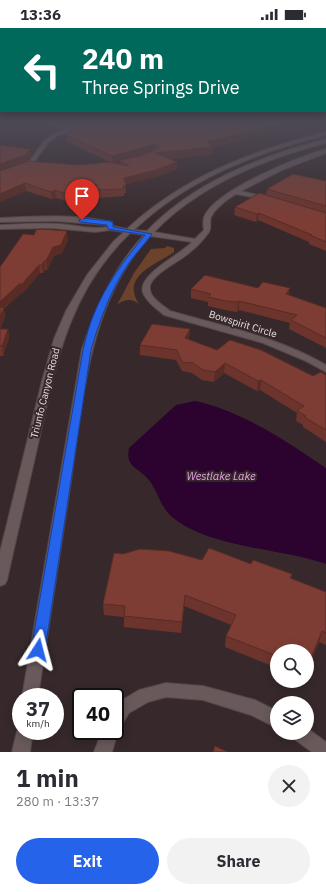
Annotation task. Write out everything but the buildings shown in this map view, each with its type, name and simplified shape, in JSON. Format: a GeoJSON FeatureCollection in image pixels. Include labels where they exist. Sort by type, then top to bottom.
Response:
{"type":"FeatureCollection","features":[{"type":"Feature","properties":{"kind":"street"},"geometry":{"type":"LineString","coordinates":[[30,164],[36,156]]}},
{"type":"Feature","properties":{"kind":"street","name":"Triunfo Canyon Road"},"geometry":{"type":"LineString","coordinates":[[0,580],[52,361],[67,319],[84,286],[105,257],[128,231],[161,203],[201,178],[250,156]]}},
{"type":"Feature","properties":{"kind":"street"},"geometry":{"type":"LineString","coordinates":[[31,688],[87,350],[98,314],[109,290],[126,262],[149,234],[181,206],[221,180],[261,162],[279,156]]}},
{"type":"Feature","properties":{"kind":"street"},"geometry":{"type":"LineString","coordinates":[[0,226],[51,226],[102,231],[110,228],[197,241],[207,230],[208,216],[214,207],[236,192],[280,168],[313,156]]}},
{"type":"Feature","properties":{"kind":"street"},"geometry":{"type":"LineString","coordinates":[[0,176],[30,164],[37,165]]}},
{"type":"Feature","properties":{"kind":"street"},"geometry":{"type":"LineString","coordinates":[[236,192],[278,202]]}},
{"type":"Feature","properties":{"kind":"street","name":"Bowspirit Circle"},"geometry":{"type":"LineString","coordinates":[[197,241],[182,256],[151,276],[147,285],[147,295],[154,304],[167,313],[182,318],[266,341],[309,359],[326,368]]}},
{"type":"Feature","properties":{"kind":"street"},"geometry":{"type":"LineString","coordinates":[[124,710],[145,695],[166,690],[203,693],[255,708],[270,716]]}},
{"type":"Feature","properties":{"kind":"street"},"geometry":{"type":"LineString","coordinates":[[20,752],[23,740]]}},
{"type":"Feature","properties":{"kind":"street"},"geometry":{"type":"LineString","coordinates":[[102,752],[107,740]]}},
{"type":"Feature","properties":{"kind":"street"},"geometry":{"type":"LineString","coordinates":[[310,740],[326,752]]}},
{"type":"Feature","properties":{"kind":"shaded area"},"geometry":{"type":"Polygon","coordinates":[[[167,246],[174,248],[174,252],[143,272],[134,285],[134,294],[139,304],[128,300],[122,301],[117,305],[134,273],[151,249],[165,248],[167,246]]]}},
{"type":"Feature","properties":{"kind":"water","name":"Westlake Lake"},"geometry":{"type":"Polygon","coordinates":[[[195,401],[247,419],[326,468],[326,564],[288,554],[223,541],[185,526],[170,515],[151,483],[131,463],[128,454],[129,448],[176,405],[195,401]]]}},
{"type":"Feature","properties":{"kind":"route"},"geometry":{"type":"LineString","coordinates":[[38,650],[87,350],[98,314],[109,290],[126,262],[142,240],[149,234],[110,228],[110,223],[82,220]]}}]}
